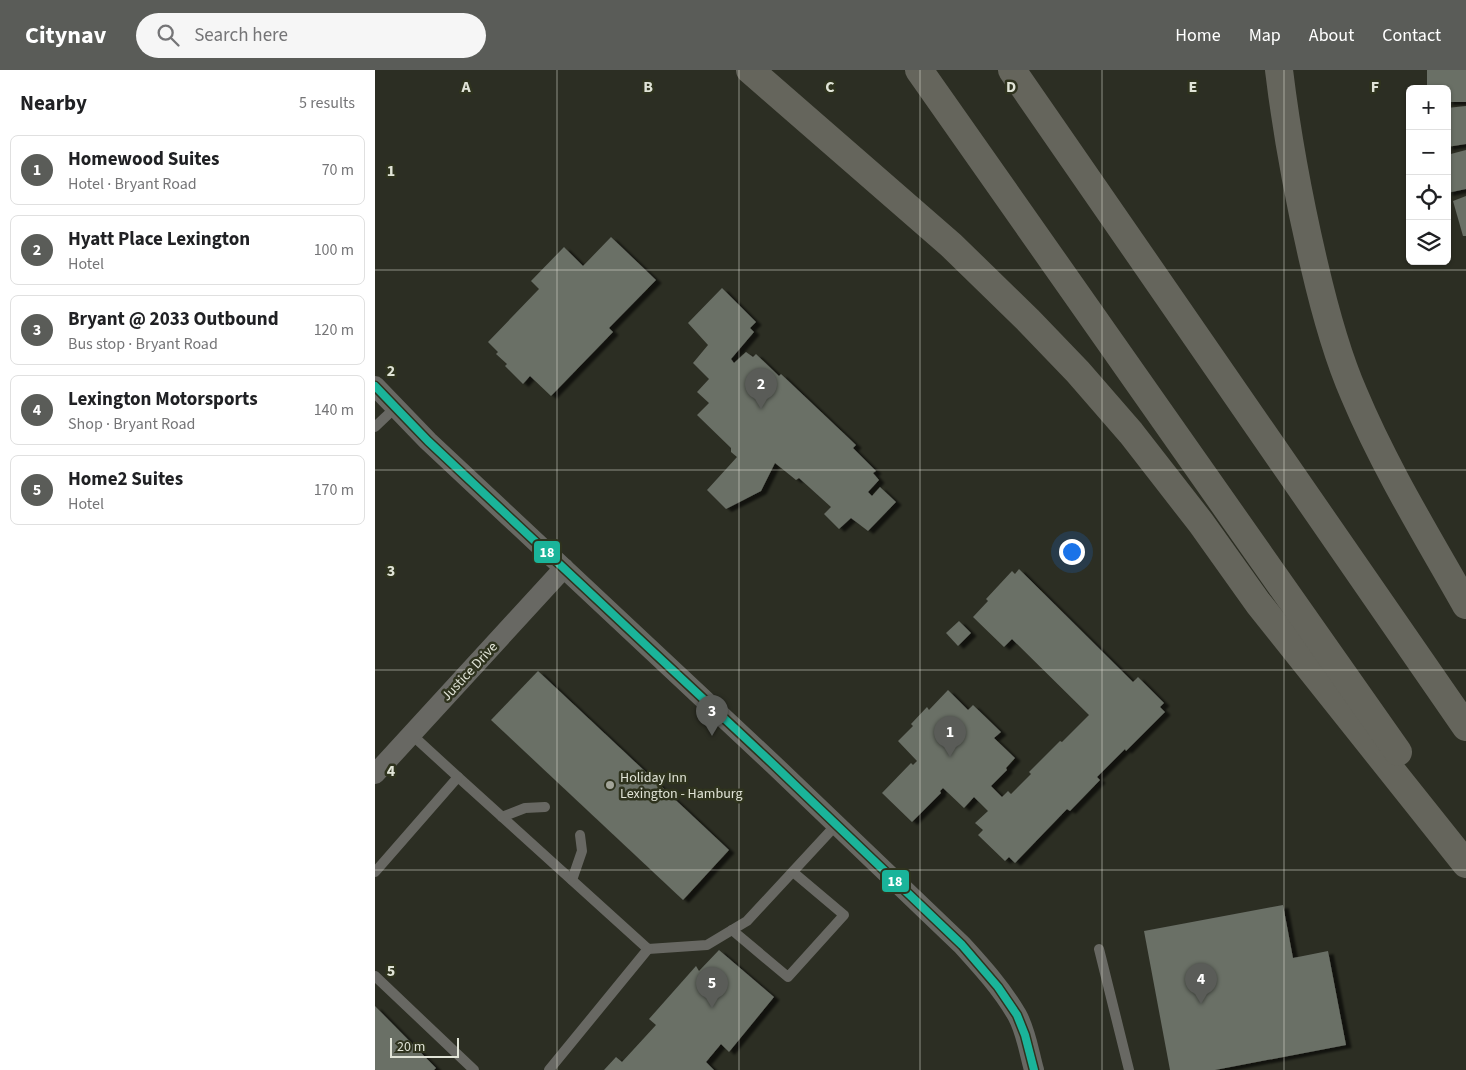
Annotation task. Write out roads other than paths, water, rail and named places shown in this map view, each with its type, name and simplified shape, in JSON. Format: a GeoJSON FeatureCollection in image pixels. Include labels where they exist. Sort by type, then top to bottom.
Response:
{"type":"FeatureCollection","features":[{"type":"Feature","properties":{"kind":"highway"},"geometry":{"type":"LineString","coordinates":[[750,70],[951,245],[1078,372],[1131,433],[1201,523],[1258,603],[1466,864]]}},
{"type":"Feature","properties":{"kind":"highway"},"geometry":{"type":"LineString","coordinates":[[919,70],[1466,849]]}},
{"type":"Feature","properties":{"kind":"highway"},"geometry":{"type":"LineString","coordinates":[[1012,70],[1466,727]]}},
{"type":"Feature","properties":{"kind":"highway"},"geometry":{"type":"LineString","coordinates":[[1279,70],[1285,120],[1301,210],[1325,312],[1353,393],[1389,469],[1466,605]]}},
{"type":"Feature","properties":{"kind":"street"},"geometry":{"type":"LineString","coordinates":[[375,386],[429,440],[962,945],[986,971],[1017,1016],[1034,1070]]}},
{"type":"Feature","properties":{"kind":"street","name":"Justice Drive"},"geometry":{"type":"LineString","coordinates":[[375,774],[564,568]]}},
{"type":"Feature","properties":{"kind":"lane"},"geometry":{"type":"LineString","coordinates":[[375,427],[396,407]]}},
{"type":"Feature","properties":{"kind":"lane"},"geometry":{"type":"LineString","coordinates":[[411,734],[648,949],[707,945],[747,921],[836,825]]}},
{"type":"Feature","properties":{"kind":"lane"},"geometry":{"type":"LineString","coordinates":[[375,872],[458,777]]}},
{"type":"Feature","properties":{"kind":"lane"},"geometry":{"type":"LineString","coordinates":[[502,817],[525,808],[545,807]]}},
{"type":"Feature","properties":{"kind":"lane"},"geometry":{"type":"LineString","coordinates":[[572,880],[582,851],[579,835]]}},
{"type":"Feature","properties":{"kind":"lane"},"geometry":{"type":"LineString","coordinates":[[732,930],[788,977],[844,915],[793,872]]}},
{"type":"Feature","properties":{"kind":"lane"},"geometry":{"type":"LineString","coordinates":[[549,1070],[648,949]]}},
{"type":"Feature","properties":{"kind":"lane"},"geometry":{"type":"LineString","coordinates":[[1099,949],[1129,1070]]}},
{"type":"Feature","properties":{"kind":"lane"},"geometry":{"type":"LineString","coordinates":[[375,976],[474,1070]]}},
{"type":"Feature","properties":{"kind":"place","name":"Hyatt Place Lexington"},"geometry":{"type":"Point","coordinates":[761,409]}},
{"type":"Feature","properties":{"kind":"place","name":"Bryant @ 2033 Outbound"},"geometry":{"type":"Point","coordinates":[712,736]}},
{"type":"Feature","properties":{"kind":"place","name":"Homewood Suites"},"geometry":{"type":"Point","coordinates":[950,757]}},
{"type":"Feature","properties":{"kind":"place","name":"Holiday Inn Lexington - Hamburg"},"geometry":{"type":"Point","coordinates":[610,785]}},
{"type":"Feature","properties":{"kind":"place","name":"Lexington Motorsports"},"geometry":{"type":"Point","coordinates":[1201,1004]}},
{"type":"Feature","properties":{"kind":"place","name":"Home2 Suites"},"geometry":{"type":"Point","coordinates":[712,1008]}}]}
